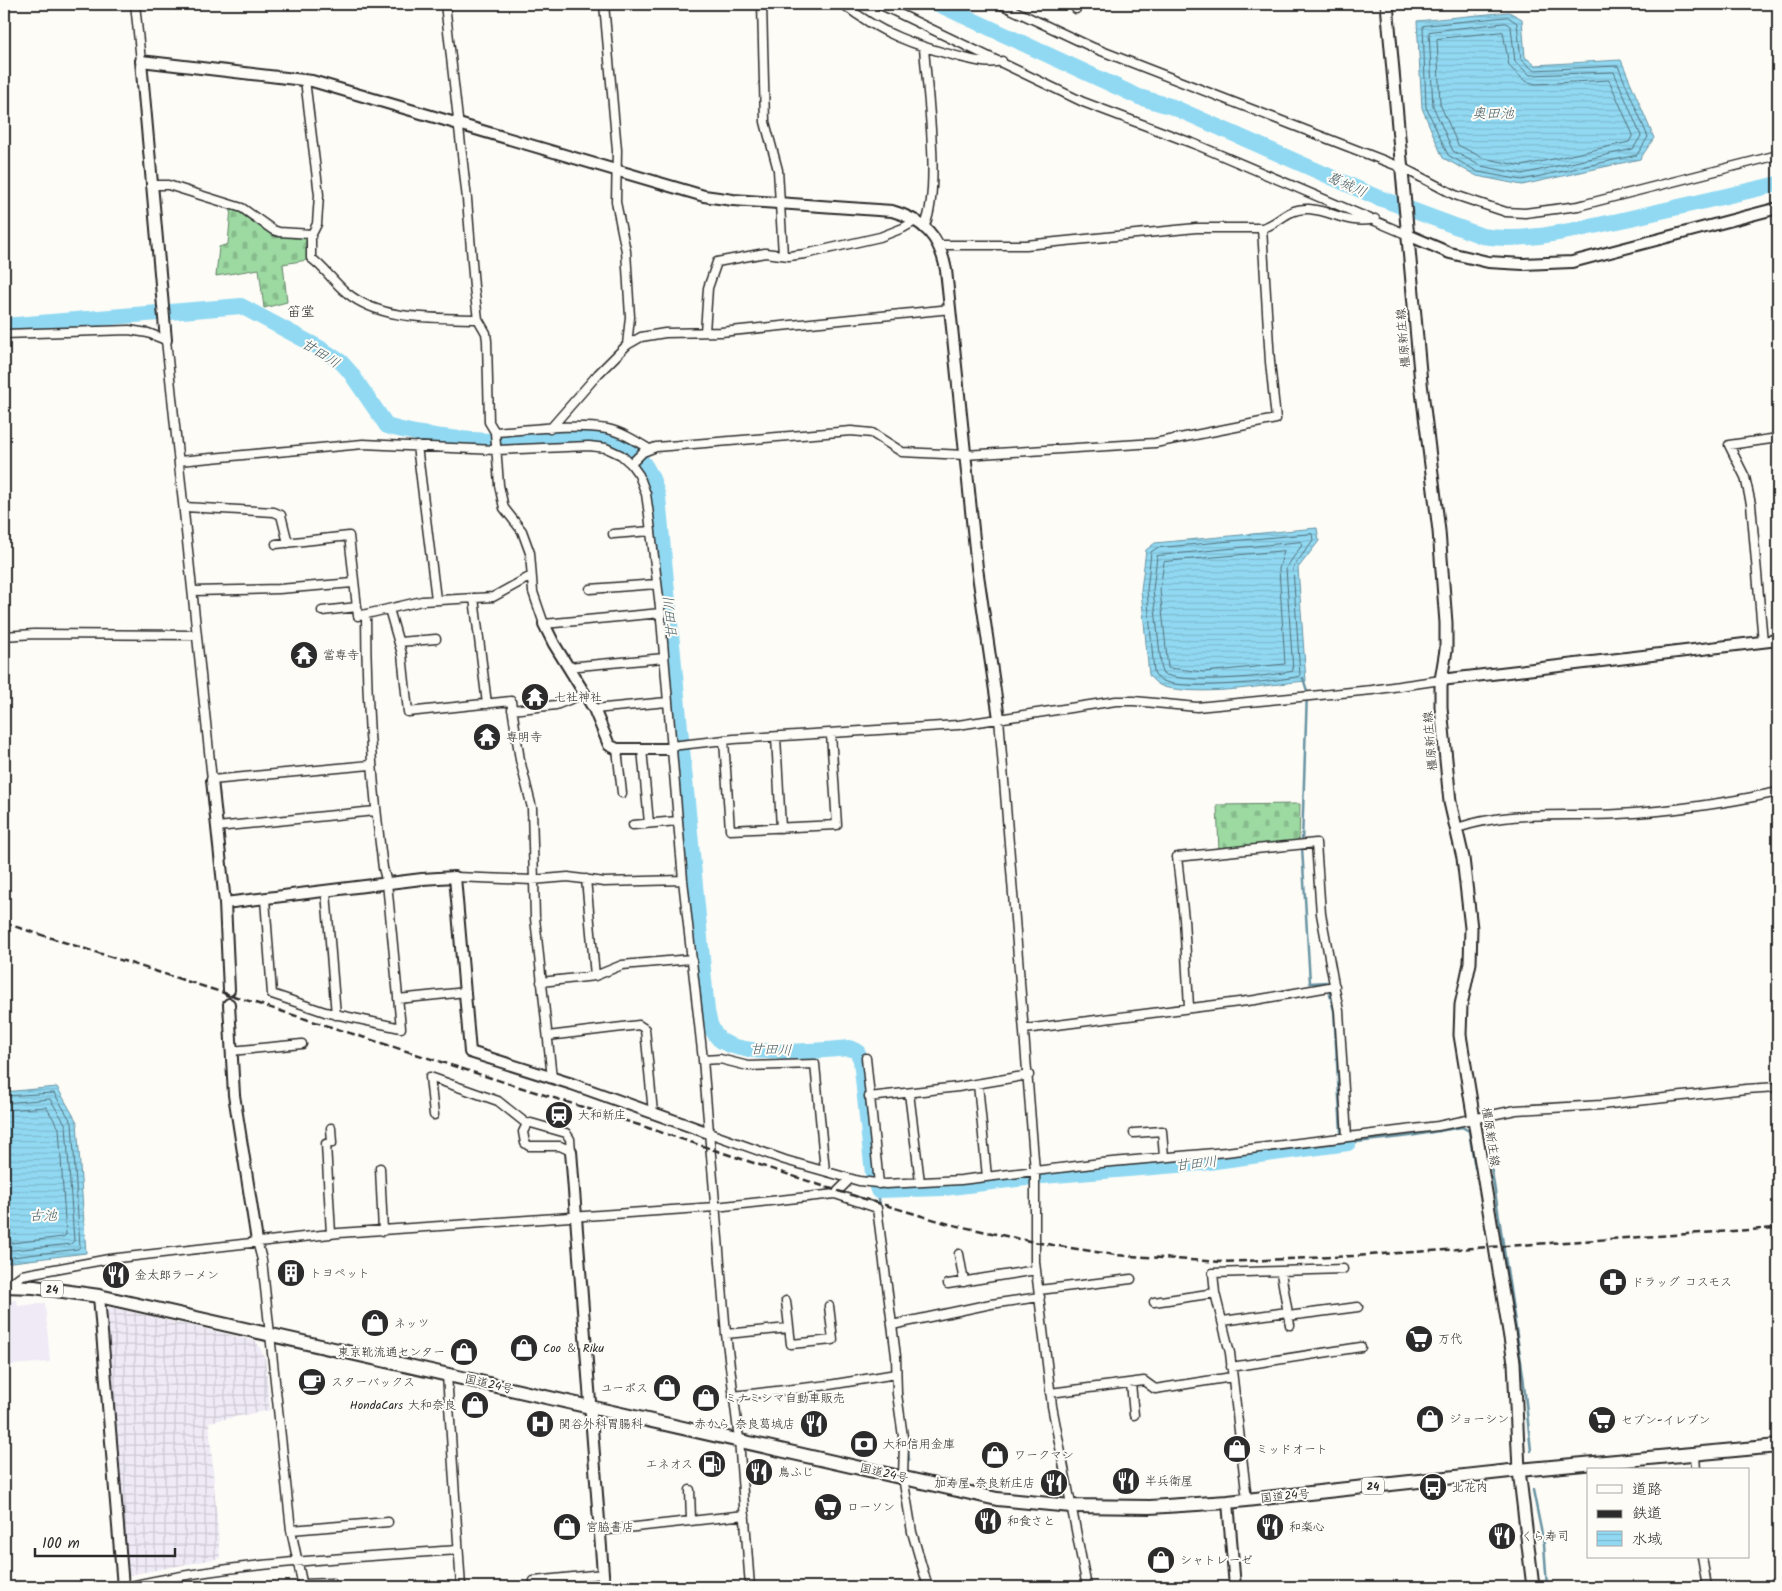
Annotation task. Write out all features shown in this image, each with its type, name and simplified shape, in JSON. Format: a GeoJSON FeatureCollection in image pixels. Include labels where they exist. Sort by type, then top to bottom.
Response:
{"type":"FeatureCollection","features":[{"type":"Feature","properties":{"kind":"highway","name":"国道24号"},"geometry":{"type":"LineString","coordinates":[[5,1286],[34,1287],[99,1296],[739,1439],[997,1499],[1071,1506],[1150,1507],[1228,1502],[1519,1470],[1778,1446]]}},
{"type":"Feature","properties":{"kind":"main road","name":"橿原新庄線"},"geometry":{"type":"LineString","coordinates":[[1388,4],[1446,623],[1446,650],[1441,680],[1449,791],[1464,867],[1472,946],[1461,1005],[1460,1035],[1514,1362],[1519,1470],[1533,1587]]}},
{"type":"Feature","properties":{"kind":"street"},"geometry":{"type":"LineString","coordinates":[[135,4],[162,306],[225,903],[229,990]]}},
{"type":"Feature","properties":{"kind":"street"},"geometry":{"type":"LineString","coordinates":[[444,4],[478,319],[486,333],[487,341],[489,422],[495,434],[499,485],[504,508],[522,530],[530,554],[533,592],[544,624],[594,709],[609,745],[616,748],[642,749],[724,740],[958,724],[1116,701],[1197,707],[1306,697],[1778,640]]}},
{"type":"Feature","properties":{"kind":"street"},"geometry":{"type":"LineString","coordinates":[[604,4],[617,172],[616,202],[624,241],[627,270],[630,317],[627,345]]}},
{"type":"Feature","properties":{"kind":"street"},"geometry":{"type":"LineString","coordinates":[[762,4],[764,122],[776,161],[783,255]]}},
{"type":"Feature","properties":{"kind":"street"},"geometry":{"type":"LineString","coordinates":[[843,4],[904,41],[924,48],[986,63],[1002,61]]}},
{"type":"Feature","properties":{"kind":"street"},"geometry":{"type":"LineString","coordinates":[[879,4],[1002,61],[1083,102],[1197,145],[1375,220],[1408,231],[1450,253],[1488,262],[1524,264],[1572,262],[1778,208]]}},
{"type":"Feature","properties":{"kind":"street"},"geometry":{"type":"LineString","coordinates":[[1000,4],[1094,48],[1403,168],[1455,195],[1506,212],[1525,213],[1578,206],[1778,155]]}},
{"type":"Feature","properties":{"kind":"street"},"geometry":{"type":"LineString","coordinates":[[705,332],[708,288],[717,262],[765,254],[806,254],[880,237],[921,223],[930,208],[931,170],[924,48]]}},
{"type":"Feature","properties":{"kind":"street"},"geometry":{"type":"LineString","coordinates":[[141,61],[305,80],[704,196],[892,211],[921,223],[940,245],[946,270],[977,568],[999,718],[1029,1075],[1035,1171],[1034,1234],[1036,1270],[1050,1392],[1087,1587]]}},
{"type":"Feature","properties":{"kind":"street"},"geometry":{"type":"LineString","coordinates":[[305,80],[319,195],[317,224],[312,234],[311,258],[347,293],[361,303],[376,310],[400,314],[478,319]]}},
{"type":"Feature","properties":{"kind":"street"},"geometry":{"type":"LineString","coordinates":[[151,185],[168,185],[242,208],[280,232],[312,234]]}},
{"type":"Feature","properties":{"kind":"street"},"geometry":{"type":"LineString","coordinates":[[940,245],[1026,245],[1196,228],[1262,228],[1270,226],[1285,214],[1308,209],[1352,222],[1375,220]]}},
{"type":"Feature","properties":{"kind":"street"},"geometry":{"type":"LineString","coordinates":[[633,462],[646,450],[852,431],[872,433],[908,453],[965,455],[1155,443],[1276,419],[1270,362],[1262,228]]}},
{"type":"Feature","properties":{"kind":"street"},"geometry":{"type":"LineString","coordinates":[[550,429],[627,345],[641,337],[652,334],[705,332],[950,309]]}},
{"type":"Feature","properties":{"kind":"street"},"geometry":{"type":"LineString","coordinates":[[4,334],[129,330],[148,333],[166,340]]}},
{"type":"Feature","properties":{"kind":"street"},"geometry":{"type":"LineString","coordinates":[[495,434],[550,429],[607,429],[632,438],[646,450]]}},
{"type":"Feature","properties":{"kind":"street"},"geometry":{"type":"LineString","coordinates":[[1763,642],[1751,504],[1745,477],[1730,445],[1778,438]]}},
{"type":"Feature","properties":{"kind":"street"},"geometry":{"type":"LineString","coordinates":[[179,461],[350,444],[496,448],[589,446],[606,448],[633,462],[646,494],[657,584],[677,821],[703,1060],[726,1334],[739,1439],[750,1587]]}},
{"type":"Feature","properties":{"kind":"street"},"geometry":{"type":"LineString","coordinates":[[418,446],[436,599]]}},
{"type":"Feature","properties":{"kind":"street"},"geometry":{"type":"LineString","coordinates":[[184,507],[274,512],[281,515],[288,543]]}},
{"type":"Feature","properties":{"kind":"street"},"geometry":{"type":"LineString","coordinates":[[613,534],[651,531]]}},
{"type":"Feature","properties":{"kind":"street"},"geometry":{"type":"LineString","coordinates":[[276,544],[349,536],[358,616],[436,599],[474,598],[499,594],[531,576]]}},
{"type":"Feature","properties":{"kind":"street"},"geometry":{"type":"LineString","coordinates":[[193,591],[279,589],[353,582]]}},
{"type":"Feature","properties":{"kind":"street"},"geometry":{"type":"LineString","coordinates":[[590,589],[657,584]]}},
{"type":"Feature","properties":{"kind":"street"},"geometry":{"type":"LineString","coordinates":[[474,598],[487,704]]}},
{"type":"Feature","properties":{"kind":"street"},"geometry":{"type":"LineString","coordinates":[[322,611],[357,607]]}},
{"type":"Feature","properties":{"kind":"street"},"geometry":{"type":"LineString","coordinates":[[389,609],[399,642],[408,712],[511,701],[520,760],[532,808],[532,880],[552,1078]]}},
{"type":"Feature","properties":{"kind":"street"},"geometry":{"type":"LineString","coordinates":[[544,624],[660,613]]}},
{"type":"Feature","properties":{"kind":"street"},"geometry":{"type":"LineString","coordinates":[[264,899],[272,994],[336,1015],[401,1028],[388,882],[375,811],[370,765],[366,696],[366,614]]}},
{"type":"Feature","properties":{"kind":"street"},"geometry":{"type":"LineString","coordinates":[[4,636],[34,634],[197,635]]}},
{"type":"Feature","properties":{"kind":"street"},"geometry":{"type":"LineString","coordinates":[[399,642],[436,639]]}},
{"type":"Feature","properties":{"kind":"street"},"geometry":{"type":"LineString","coordinates":[[568,667],[664,658]]}},
{"type":"Feature","properties":{"kind":"street"},"geometry":{"type":"LineString","coordinates":[[512,710],[556,704],[584,694]]}},
{"type":"Feature","properties":{"kind":"street"},"geometry":{"type":"LineString","coordinates":[[594,709],[667,702]]}},
{"type":"Feature","properties":{"kind":"street"},"geometry":{"type":"LineString","coordinates":[[724,740],[730,830],[836,825],[831,734]]}},
{"type":"Feature","properties":{"kind":"street"},"geometry":{"type":"LineString","coordinates":[[776,737],[781,828]]}},
{"type":"Feature","properties":{"kind":"street"},"geometry":{"type":"LineString","coordinates":[[616,748],[622,793]]}},
{"type":"Feature","properties":{"kind":"street"},"geometry":{"type":"LineString","coordinates":[[642,749],[649,823]]}},
{"type":"Feature","properties":{"kind":"street"},"geometry":{"type":"LineString","coordinates":[[212,780],[370,765]]}},
{"type":"Feature","properties":{"kind":"street"},"geometry":{"type":"LineString","coordinates":[[1457,828],[1483,819],[1544,814],[1620,814],[1723,803],[1778,792]]}},
{"type":"Feature","properties":{"kind":"street"},"geometry":{"type":"LineString","coordinates":[[217,827],[375,811]]}},
{"type":"Feature","properties":{"kind":"street"},"geometry":{"type":"LineString","coordinates":[[633,825],[677,821]]}},
{"type":"Feature","properties":{"kind":"street"},"geometry":{"type":"LineString","coordinates":[[1189,1008],[1184,919],[1177,857],[1316,843],[1322,914],[1339,1010],[1347,1137]]}},
{"type":"Feature","properties":{"kind":"street"},"geometry":{"type":"LineString","coordinates":[[455,877],[470,1052],[653,1113],[754,1151],[869,1183],[920,1182],[987,1177],[1347,1137],[1474,1119],[1516,1110],[1601,1105],[1778,1087]]}},
{"type":"Feature","properties":{"kind":"street"},"geometry":{"type":"LineString","coordinates":[[225,903],[326,892],[388,882],[455,877],[532,880],[568,877],[610,882],[683,880]]}},
{"type":"Feature","properties":{"kind":"street"},"geometry":{"type":"LineString","coordinates":[[586,879],[595,976]]}},
{"type":"Feature","properties":{"kind":"street"},"geometry":{"type":"LineString","coordinates":[[326,892],[336,1015]]}},
{"type":"Feature","properties":{"kind":"street"},"geometry":{"type":"LineString","coordinates":[[542,982],[595,976],[622,965],[691,959]]}},
{"type":"Feature","properties":{"kind":"street"},"geometry":{"type":"LineString","coordinates":[[1025,1029],[1255,1000],[1335,986]]}},
{"type":"Feature","properties":{"kind":"street"},"geometry":{"type":"LineString","coordinates":[[398,999],[466,992]]}},
{"type":"Feature","properties":{"kind":"street"},"geometry":{"type":"LineString","coordinates":[[229,1004],[234,1095],[257,1242],[262,1260],[292,1530],[300,1562],[303,1586],[332,1583]]}},
{"type":"Feature","properties":{"kind":"street"},"geometry":{"type":"LineString","coordinates":[[548,1036],[640,1025],[645,1029],[653,1113]]}},
{"type":"Feature","properties":{"kind":"street"},"geometry":{"type":"LineString","coordinates":[[231,1051],[302,1044]]}},
{"type":"Feature","properties":{"kind":"street"},"geometry":{"type":"LineString","coordinates":[[866,1058],[879,1184]]}},
{"type":"Feature","properties":{"kind":"street"},"geometry":{"type":"LineString","coordinates":[[703,1060],[720,1059],[748,1066],[815,1064],[825,1171]]}},
{"type":"Feature","properties":{"kind":"street"},"geometry":{"type":"LineString","coordinates":[[869,1098],[978,1084],[1029,1075]]}},
{"type":"Feature","properties":{"kind":"street"},"geometry":{"type":"LineString","coordinates":[[434,1115],[430,1077],[498,1101],[527,1124],[536,1124],[566,1132],[570,1139],[604,1587]]}},
{"type":"Feature","properties":{"kind":"street"},"geometry":{"type":"LineString","coordinates":[[978,1084],[987,1177]]}},
{"type":"Feature","properties":{"kind":"street"},"geometry":{"type":"LineString","coordinates":[[909,1093],[920,1182]]}},
{"type":"Feature","properties":{"kind":"street"},"geometry":{"type":"LineString","coordinates":[[527,1124],[523,1132],[525,1144],[528,1146],[560,1146],[571,1151]]}},
{"type":"Feature","properties":{"kind":"street"},"geometry":{"type":"LineString","coordinates":[[331,1128],[332,1143],[326,1144],[331,1234]]}},
{"type":"Feature","properties":{"kind":"street"},"geometry":{"type":"LineString","coordinates":[[1134,1133],[1162,1131],[1164,1158]]}},
{"type":"Feature","properties":{"kind":"street"},"geometry":{"type":"LineString","coordinates":[[380,1168],[383,1231]]}},
{"type":"Feature","properties":{"kind":"street"},"geometry":{"type":"LineString","coordinates":[[835,1194],[850,1179]]}},
{"type":"Feature","properties":{"kind":"street"},"geometry":{"type":"LineString","coordinates":[[5,1286],[22,1275],[109,1259],[257,1242],[331,1234],[715,1207],[835,1194],[877,1208],[895,1325],[896,1374],[904,1444],[903,1477],[912,1532],[928,1587]]}},
{"type":"Feature","properties":{"kind":"street"},"geometry":{"type":"LineString","coordinates":[[959,1254],[964,1282]]}},
{"type":"Feature","properties":{"kind":"street"},"geometry":{"type":"LineString","coordinates":[[1247,1500],[1231,1367],[1223,1322],[1214,1293],[1213,1273],[1344,1269]]}},
{"type":"Feature","properties":{"kind":"street"},"geometry":{"type":"LineString","coordinates":[[948,1284],[1036,1270]]}},
{"type":"Feature","properties":{"kind":"street"},"geometry":{"type":"LineString","coordinates":[[1281,1272],[1286,1290],[1290,1325]]}},
{"type":"Feature","properties":{"kind":"street"},"geometry":{"type":"LineString","coordinates":[[895,1325],[1040,1294],[1131,1279]]}},
{"type":"Feature","properties":{"kind":"street"},"geometry":{"type":"LineString","coordinates":[[1154,1302],[1214,1293]]}},
{"type":"Feature","properties":{"kind":"street"},"geometry":{"type":"LineString","coordinates":[[99,1296],[122,1587]]}},
{"type":"Feature","properties":{"kind":"street"},"geometry":{"type":"LineString","coordinates":[[786,1301],[790,1344],[833,1340],[829,1306]]}},
{"type":"Feature","properties":{"kind":"street"},"geometry":{"type":"LineString","coordinates":[[1223,1322],[1358,1307]]}},
{"type":"Feature","properties":{"kind":"street"},"geometry":{"type":"LineString","coordinates":[[726,1334],[789,1328]]}},
{"type":"Feature","properties":{"kind":"street"},"geometry":{"type":"LineString","coordinates":[[1231,1367],[1361,1347]]}},
{"type":"Feature","properties":{"kind":"street"},"geometry":{"type":"LineString","coordinates":[[447,1374],[460,1587]]}},
{"type":"Feature","properties":{"kind":"street"},"geometry":{"type":"LineString","coordinates":[[733,1396],[896,1374]]}},
{"type":"Feature","properties":{"kind":"street"},"geometry":{"type":"LineString","coordinates":[[1050,1392],[1144,1381],[1155,1389],[1232,1377]]}},
{"type":"Feature","properties":{"kind":"street"},"geometry":{"type":"LineString","coordinates":[[1131,1383],[1134,1415]]}},
{"type":"Feature","properties":{"kind":"street"},"geometry":{"type":"LineString","coordinates":[[1696,1455],[1696,1468]]}},
{"type":"Feature","properties":{"kind":"street"},"geometry":{"type":"LineString","coordinates":[[690,1490],[691,1520]]}},
{"type":"Feature","properties":{"kind":"street"},"geometry":{"type":"LineString","coordinates":[[1228,1502],[1235,1587]]}},
{"type":"Feature","properties":{"kind":"street"},"geometry":{"type":"LineString","coordinates":[[599,1531],[745,1515]]}},
{"type":"Feature","properties":{"kind":"street"},"geometry":{"type":"LineString","coordinates":[[292,1530],[388,1522]]}},
{"type":"Feature","properties":{"kind":"street"},"geometry":{"type":"LineString","coordinates":[[126,1587],[228,1568],[458,1550]]}},
{"type":"Feature","properties":{"kind":"street"},"geometry":{"type":"LineString","coordinates":[[1702,1558],[1707,1587]]}},
{"type":"Feature","properties":{"kind":"street"},"geometry":{"type":"LineString","coordinates":[[534,1581],[603,1574]]}},
{"type":"Feature","properties":{"kind":"shaded area"},"geometry":{"type":"Polygon","coordinates":[[[17,1300],[18,1306],[45,1303],[50,1362],[10,1365],[4,1301],[17,1300]]]}},
{"type":"Feature","properties":{"kind":"shaded area"},"geometry":{"type":"Polygon","coordinates":[[[110,1307],[256,1341],[265,1358],[270,1410],[209,1422],[220,1558],[124,1576],[104,1313],[110,1307]]]}},
{"type":"Feature","properties":{"kind":"green space"},"geometry":{"type":"Polygon","coordinates":[[[231,207],[246,215],[273,235],[306,237],[307,260],[283,264],[287,302],[264,308],[259,269],[216,276],[219,247],[228,244],[231,207]]]}},
{"type":"Feature","properties":{"kind":"green space"},"geometry":{"type":"Polygon","coordinates":[[[1300,804],[1299,843],[1219,851],[1217,805],[1300,804]]]}},
{"type":"Feature","properties":{"kind":"water","name":"奥田池"},"geometry":{"type":"Polygon","coordinates":[[[1509,12],[1522,19],[1525,57],[1535,65],[1621,60],[1654,138],[1640,159],[1522,185],[1477,176],[1443,158],[1422,108],[1417,21],[1509,12]]]}},
{"type":"Feature","properties":{"kind":"water"},"geometry":{"type":"Polygon","coordinates":[[[1317,528],[1319,541],[1298,568],[1306,681],[1202,691],[1168,688],[1159,685],[1153,680],[1149,675],[1141,590],[1146,550],[1155,543],[1317,528]]]}},
{"type":"Feature","properties":{"kind":"water","name":"古池"},"geometry":{"type":"Polygon","coordinates":[[[57,1087],[77,1122],[86,1253],[4,1263],[4,1092],[57,1087]]]}},
{"type":"Feature","properties":{"kind":"waterway","name":"葛城川"},"geometry":{"type":"LineString","coordinates":[[938,4],[1139,97],[1173,107],[1374,196],[1482,236],[1516,238],[1567,232],[1778,184]]}},
{"type":"Feature","properties":{"kind":"waterway","name":"甘田川"},"geometry":{"type":"LineString","coordinates":[[4,326],[241,306],[318,347],[341,362],[387,426],[428,435],[477,440],[504,441],[576,436],[597,437],[617,442],[634,453],[648,471],[658,497],[707,1011],[714,1033],[719,1039],[730,1045],[745,1049],[781,1052],[849,1048],[857,1051],[861,1060],[873,1174],[878,1190],[943,1188],[1026,1178]]}},
{"type":"Feature","properties":{"kind":"waterway"},"geometry":{"type":"LineString","coordinates":[[1302,842],[1307,691],[1303,678]]}},
{"type":"Feature","properties":{"kind":"waterway"},"geometry":{"type":"LineString","coordinates":[[1302,847],[1310,983],[1327,982],[1334,1011],[1341,1132]]}},
{"type":"Feature","properties":{"kind":"waterway"},"geometry":{"type":"LineString","coordinates":[[1348,1143],[1410,1136],[1462,1127],[1469,1131],[1475,1168]]}},
{"type":"Feature","properties":{"kind":"waterway","name":"甘田川"},"geometry":{"type":"LineString","coordinates":[[1043,1176],[1201,1163],[1348,1143]]}},
{"type":"Feature","properties":{"kind":"waterway"},"geometry":{"type":"LineString","coordinates":[[1491,1165],[1523,1375],[1531,1451]]}},
{"type":"Feature","properties":{"kind":"waterway"},"geometry":{"type":"LineString","coordinates":[[878,1190],[880,1207]]}},
{"type":"Feature","properties":{"kind":"waterway"},"geometry":{"type":"LineString","coordinates":[[897,1337],[899,1349]]}},
{"type":"Feature","properties":{"kind":"waterway"},"geometry":{"type":"LineString","coordinates":[[900,1384],[909,1460]]}},
{"type":"Feature","properties":{"kind":"waterway"},"geometry":{"type":"LineString","coordinates":[[1533,1490],[1544,1544],[1547,1587]]}},
{"type":"Feature","properties":{"kind":"railway"},"geometry":{"type":"LineString","coordinates":[[4,923],[639,1125],[838,1191],[949,1224],[1034,1242],[1115,1255],[1222,1262],[1353,1256],[1778,1228]]}},
{"type":"Feature","properties":{"kind":"place","name":"當専寺"},"geometry":{"type":"Point","coordinates":[304,655]}},
{"type":"Feature","properties":{"kind":"place","name":"七社神社"},"geometry":{"type":"Point","coordinates":[535,697]}},
{"type":"Feature","properties":{"kind":"place","name":"専明寺"},"geometry":{"type":"Point","coordinates":[487,737]}},
{"type":"Feature","properties":{"kind":"place","name":"大和新庄"},"geometry":{"type":"Point","coordinates":[559,1115]}},
{"type":"Feature","properties":{"kind":"place","name":"トヨペット"},"geometry":{"type":"Point","coordinates":[291,1273]}},
{"type":"Feature","properties":{"kind":"place","name":"金太郎ラーメン"},"geometry":{"type":"Point","coordinates":[116,1275]}},
{"type":"Feature","properties":{"kind":"place","name":"ドラッグ コスモス"},"geometry":{"type":"Point","coordinates":[1613,1282]}},
{"type":"Feature","properties":{"kind":"place","name":"ネッツ"},"geometry":{"type":"Point","coordinates":[375,1323]}},
{"type":"Feature","properties":{"kind":"place","name":"万代"},"geometry":{"type":"Point","coordinates":[1419,1339]}},
{"type":"Feature","properties":{"kind":"place","name":"Coo ＆ Riku"},"geometry":{"type":"Point","coordinates":[524,1348]}},
{"type":"Feature","properties":{"kind":"place","name":"東京靴流通センター"},"geometry":{"type":"Point","coordinates":[464,1352]}},
{"type":"Feature","properties":{"kind":"place","name":"スターバックス"},"geometry":{"type":"Point","coordinates":[312,1382]}},
{"type":"Feature","properties":{"kind":"place","name":"ユーポス"},"geometry":{"type":"Point","coordinates":[667,1388]}},
{"type":"Feature","properties":{"kind":"place","name":"ミナミシマ自動車販売"},"geometry":{"type":"Point","coordinates":[706,1398]}},
{"type":"Feature","properties":{"kind":"place","name":"HondaCars 大和奈良"},"geometry":{"type":"Point","coordinates":[475,1405]}},
{"type":"Feature","properties":{"kind":"place","name":"ジョーシン"},"geometry":{"type":"Point","coordinates":[1430,1419]}},
{"type":"Feature","properties":{"kind":"place","name":"セブン-イレブン"},"geometry":{"type":"Point","coordinates":[1602,1420]}},
{"type":"Feature","properties":{"kind":"place","name":"関谷外科胃腸科"},"geometry":{"type":"Point","coordinates":[540,1424]}},
{"type":"Feature","properties":{"kind":"place","name":"赤から 奈良葛城店"},"geometry":{"type":"Point","coordinates":[814,1424]}},
{"type":"Feature","properties":{"kind":"place","name":"大和信用金庫"},"geometry":{"type":"Point","coordinates":[864,1444]}},
{"type":"Feature","properties":{"kind":"place","name":"ミッドオート"},"geometry":{"type":"Point","coordinates":[1237,1449]}},
{"type":"Feature","properties":{"kind":"place","name":"ワークマン"},"geometry":{"type":"Point","coordinates":[995,1455]}},
{"type":"Feature","properties":{"kind":"place","name":"エネオス"},"geometry":{"type":"Point","coordinates":[712,1464]}},
{"type":"Feature","properties":{"kind":"place","name":"鳥ふじ"},"geometry":{"type":"Point","coordinates":[759,1472]}},
{"type":"Feature","properties":{"kind":"place","name":"半兵衛屋"},"geometry":{"type":"Point","coordinates":[1126,1481]}},
{"type":"Feature","properties":{"kind":"place","name":"加寿屋 奈良新庄店"},"geometry":{"type":"Point","coordinates":[1054,1483]}},
{"type":"Feature","properties":{"kind":"place","name":"北花内"},"geometry":{"type":"Point","coordinates":[1433,1487]}},
{"type":"Feature","properties":{"kind":"place","name":"ローソン"},"geometry":{"type":"Point","coordinates":[828,1507]}},
{"type":"Feature","properties":{"kind":"place","name":"和食さと"},"geometry":{"type":"Point","coordinates":[988,1521]}},
{"type":"Feature","properties":{"kind":"place","name":"宮脇書店"},"geometry":{"type":"Point","coordinates":[567,1527]}},
{"type":"Feature","properties":{"kind":"place","name":"和楽心"},"geometry":{"type":"Point","coordinates":[1270,1527]}},
{"type":"Feature","properties":{"kind":"place","name":"くら寿司"},"geometry":{"type":"Point","coordinates":[1502,1536]}},
{"type":"Feature","properties":{"kind":"place","name":"シャトレーゼ"},"geometry":{"type":"Point","coordinates":[1161,1560]}},
{"type":"Feature","properties":{"kind":"district","name":"笛堂"},"geometry":{"type":"Point","coordinates":[301,311]}}]}
